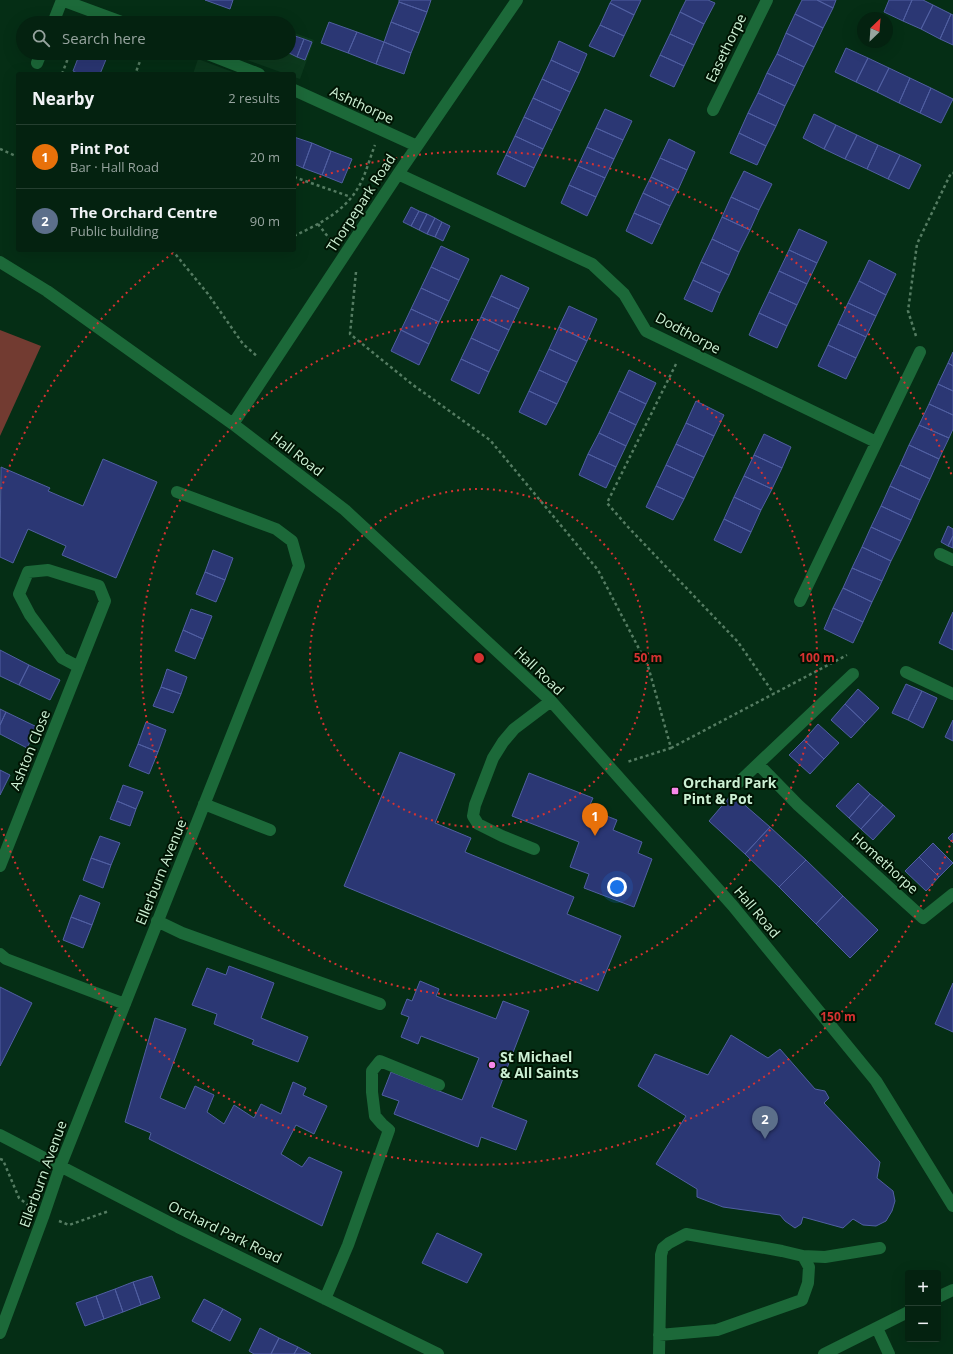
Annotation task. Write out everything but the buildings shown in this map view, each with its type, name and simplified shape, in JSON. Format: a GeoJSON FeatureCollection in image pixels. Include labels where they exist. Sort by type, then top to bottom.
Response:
{"type":"FeatureCollection","features":[{"type":"Feature","properties":{"kind":"street"},"geometry":{"type":"LineString","coordinates":[[56,16],[62,0],[105,16]]}},
{"type":"Feature","properties":{"kind":"street","name":"Thorpepark Road"},"geometry":{"type":"LineString","coordinates":[[234,424],[398,174],[517,0]]}},
{"type":"Feature","properties":{"kind":"street","name":"Easethorpe"},"geometry":{"type":"LineString","coordinates":[[713,110],[767,0]]}},
{"type":"Feature","properties":{"kind":"street"},"geometry":{"type":"LineString","coordinates":[[223,60],[254,72]]}},
{"type":"Feature","properties":{"kind":"street","name":"Ashthorpe"},"geometry":{"type":"LineString","coordinates":[[296,91],[417,146]]}},
{"type":"Feature","properties":{"kind":"street","name":"Dodthorpe"},"geometry":{"type":"LineString","coordinates":[[398,174],[592,264],[624,294],[646,331],[876,442]]}},
{"type":"Feature","properties":{"kind":"street","name":"Hall Road"},"geometry":{"type":"LineString","coordinates":[[0,262],[47,291],[234,424],[344,510],[550,701],[733,906],[876,1081],[953,1206]]}},
{"type":"Feature","properties":{"kind":"street"},"geometry":{"type":"LineString","coordinates":[[800,600],[920,352]]}},
{"type":"Feature","properties":{"kind":"street","name":"Ellerburn Avenue"},"geometry":{"type":"LineString","coordinates":[[0,1333],[60,1167],[299,566],[292,541],[276,529],[177,492]]}},
{"type":"Feature","properties":{"kind":"street"},"geometry":{"type":"LineString","coordinates":[[940,554],[953,560]]}},
{"type":"Feature","properties":{"kind":"street","name":"Ashton Close"},"geometry":{"type":"LineString","coordinates":[[0,866],[79,667],[105,601],[99,586],[48,570],[28,572],[19,594],[30,615],[62,658],[79,667]]}},
{"type":"Feature","properties":{"kind":"street"},"geometry":{"type":"LineString","coordinates":[[906,672],[953,694]]}},
{"type":"Feature","properties":{"kind":"street"},"geometry":{"type":"LineString","coordinates":[[738,783],[853,674]]}},
{"type":"Feature","properties":{"kind":"street"},"geometry":{"type":"LineString","coordinates":[[534,848],[502,836],[478,824],[473,816],[475,804],[493,758],[503,742],[514,729],[550,701]]}},
{"type":"Feature","properties":{"kind":"street","name":"Homethorpe"},"geometry":{"type":"LineString","coordinates":[[758,764],[798,805],[923,918],[953,894]]}},
{"type":"Feature","properties":{"kind":"street"},"geometry":{"type":"LineString","coordinates":[[204,804],[270,830]]}},
{"type":"Feature","properties":{"kind":"street"},"geometry":{"type":"LineString","coordinates":[[158,921],[182,933],[380,1004]]}},
{"type":"Feature","properties":{"kind":"street"},"geometry":{"type":"LineString","coordinates":[[0,954],[6,958],[125,1004]]}},
{"type":"Feature","properties":{"kind":"street"},"geometry":{"type":"LineString","coordinates":[[325,1298],[348,1245],[389,1130],[375,1116],[372,1092],[372,1071],[380,1061],[439,1085]]}},
{"type":"Feature","properties":{"kind":"street","name":"Orchard Park Road"},"geometry":{"type":"LineString","coordinates":[[0,1135],[178,1227],[438,1354]]}},
{"type":"Feature","properties":{"kind":"street"},"geometry":{"type":"LineString","coordinates":[[658,1354],[661,1255],[663,1248],[686,1234],[803,1256],[825,1257],[880,1248]]}},
{"type":"Feature","properties":{"kind":"street"},"geometry":{"type":"LineString","coordinates":[[659,1334],[716,1330],[802,1300],[808,1284],[809,1267],[803,1256]]}},
{"type":"Feature","properties":{"kind":"street"},"geometry":{"type":"LineString","coordinates":[[941,1296],[953,1290]]}},
{"type":"Feature","properties":{"kind":"street"},"geometry":{"type":"LineString","coordinates":[[824,1354],[905,1314]]}},
{"type":"Feature","properties":{"kind":"street"},"geometry":{"type":"LineString","coordinates":[[877,1328],[890,1354]]}},
{"type":"Feature","properties":{"kind":"path"},"geometry":{"type":"LineString","coordinates":[[63,72],[67,60]]}},
{"type":"Feature","properties":{"kind":"path"},"geometry":{"type":"LineString","coordinates":[[136,72],[140,60]]}},
{"type":"Feature","properties":{"kind":"path"},"geometry":{"type":"LineString","coordinates":[[296,235],[324,220],[342,207],[356,192],[363,179],[380,130]]}},
{"type":"Feature","properties":{"kind":"path"},"geometry":{"type":"LineString","coordinates":[[0,149],[16,156]]}},
{"type":"Feature","properties":{"kind":"path"},"geometry":{"type":"LineString","coordinates":[[920,352],[908,311],[917,244],[951,173],[953,174]]}},
{"type":"Feature","properties":{"kind":"path"},"geometry":{"type":"LineString","coordinates":[[296,177],[348,196]]}},
{"type":"Feature","properties":{"kind":"path"},"geometry":{"type":"LineString","coordinates":[[174,252],[208,294],[243,344],[271,368]]}},
{"type":"Feature","properties":{"kind":"path"},"geometry":{"type":"LineString","coordinates":[[356,266],[350,334],[413,386],[490,440],[598,570],[648,666],[671,748]]}},
{"type":"Feature","properties":{"kind":"path"},"geometry":{"type":"LineString","coordinates":[[683,349],[607,503],[738,642],[774,694]]}},
{"type":"Feature","properties":{"kind":"path"},"geometry":{"type":"LineString","coordinates":[[609,767],[671,748],[847,655]]}},
{"type":"Feature","properties":{"kind":"path"},"geometry":{"type":"LineString","coordinates":[[0,1159],[3,1160],[19,1198],[43,1217],[69,1225],[112,1209]]}},
{"type":"Feature","properties":{"kind":"shaded area"},"geometry":{"type":"Polygon","coordinates":[[[296,34],[314,40],[300,79],[296,78],[296,72],[280,72],[247,60],[296,60],[296,34]]]}},
{"type":"Feature","properties":{"kind":"shaded area"},"geometry":{"type":"Polygon","coordinates":[[[198,60],[201,60],[233,72],[194,72],[198,60]]]}},
{"type":"Feature","properties":{"kind":"shaded area"},"geometry":{"type":"Polygon","coordinates":[[[0,330],[41,346],[0,436],[0,330]]]}},
{"type":"Feature","properties":{"kind":"place","name":"Orchard Park Pint & Pot"},"geometry":{"type":"Point","coordinates":[675,791]}},
{"type":"Feature","properties":{"kind":"place","name":"Pint Pot"},"geometry":{"type":"Point","coordinates":[595,836]}},
{"type":"Feature","properties":{"kind":"place","name":"St Michael & All Saints"},"geometry":{"type":"Point","coordinates":[492,1065]}},
{"type":"Feature","properties":{"kind":"place","name":"The Orchard Centre"},"geometry":{"type":"Point","coordinates":[765,1139]}}]}
